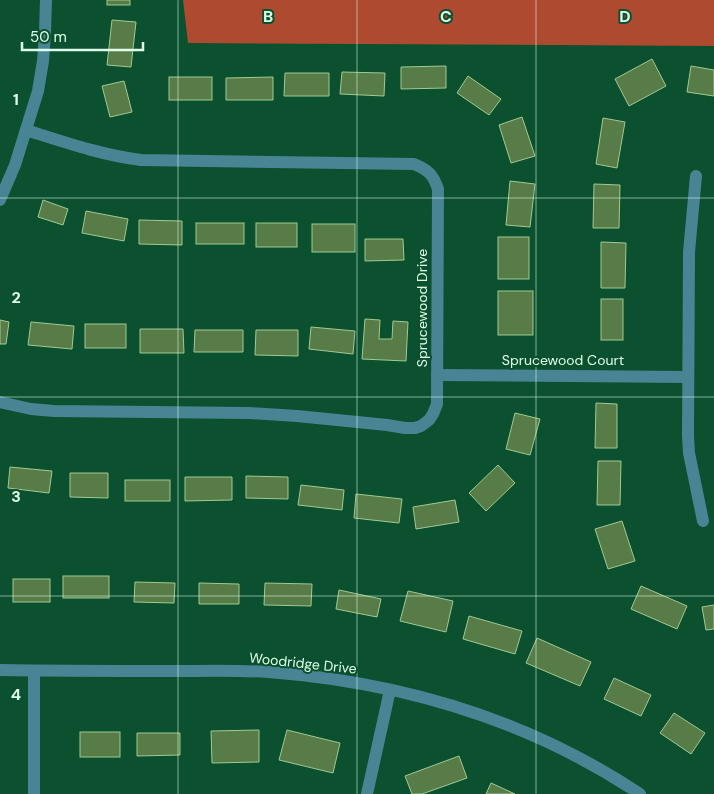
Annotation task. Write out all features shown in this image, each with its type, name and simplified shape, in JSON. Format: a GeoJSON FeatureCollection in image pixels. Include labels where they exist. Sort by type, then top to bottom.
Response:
{"type":"FeatureCollection","features":[{"type":"Feature","properties":{"kind":"street"},"geometry":{"type":"LineString","coordinates":[[0,200],[15,165],[38,91],[43,61],[46,0]]}},
{"type":"Feature","properties":{"kind":"street","name":"Sprucewood Drive"},"geometry":{"type":"LineString","coordinates":[[0,402],[31,410],[297,416],[405,428],[421,426],[429,420],[437,404],[438,189],[432,175],[423,168],[414,164],[141,160],[97,152],[26,130]]}},
{"type":"Feature","properties":{"kind":"street"},"geometry":{"type":"LineString","coordinates":[[696,176],[689,252],[689,453],[703,521]]}},
{"type":"Feature","properties":{"kind":"street","name":"Sprucewood Court"},"geometry":{"type":"LineString","coordinates":[[437,375],[688,376]]}},
{"type":"Feature","properties":{"kind":"street","name":"Woodridge Drive"},"geometry":{"type":"LineString","coordinates":[[0,670],[267,672],[335,679],[440,702],[506,724],[562,748],[616,778],[640,794]]}},
{"type":"Feature","properties":{"kind":"street"},"geometry":{"type":"LineString","coordinates":[[34,670],[34,794]]}},
{"type":"Feature","properties":{"kind":"street"},"geometry":{"type":"LineString","coordinates":[[367,794],[390,690]]}},
{"type":"Feature","properties":{"kind":"shaded area"},"geometry":{"type":"Polygon","coordinates":[[[183,0],[714,0],[714,46],[188,43],[183,0]]]}},
{"type":"Feature","properties":{"kind":"building"},"geometry":{"type":"Polygon","coordinates":[[[107,0],[130,0],[130,5],[107,5],[107,0]]]}},
{"type":"Feature","properties":{"kind":"building"},"geometry":{"type":"Polygon","coordinates":[[[112,20],[136,22],[131,67],[107,65],[112,20]]]}},
{"type":"Feature","properties":{"kind":"building"},"geometry":{"type":"Polygon","coordinates":[[[652,59],[666,86],[629,106],[615,79],[652,59]]]}},
{"type":"Feature","properties":{"kind":"building"},"geometry":{"type":"Polygon","coordinates":[[[446,66],[446,88],[401,89],[401,67],[446,66]]]}},
{"type":"Feature","properties":{"kind":"building"},"geometry":{"type":"Polygon","coordinates":[[[691,66],[714,70],[714,96],[687,92],[691,66]]]}},
{"type":"Feature","properties":{"kind":"building"},"geometry":{"type":"Polygon","coordinates":[[[342,72],[385,73],[384,96],[340,94],[342,72]]]}},
{"type":"Feature","properties":{"kind":"building"},"geometry":{"type":"Polygon","coordinates":[[[285,73],[329,73],[329,96],[284,96],[285,73]]]}},
{"type":"Feature","properties":{"kind":"building"},"geometry":{"type":"Polygon","coordinates":[[[468,76],[501,99],[489,115],[457,93],[468,76]]]}},
{"type":"Feature","properties":{"kind":"building"},"geometry":{"type":"Polygon","coordinates":[[[169,77],[212,77],[212,100],[169,100],[169,77]]]}},
{"type":"Feature","properties":{"kind":"building"},"geometry":{"type":"Polygon","coordinates":[[[273,77],[273,100],[226,100],[226,78],[273,77]]]}},
{"type":"Feature","properties":{"kind":"building"},"geometry":{"type":"Polygon","coordinates":[[[124,81],[132,112],[110,117],[102,86],[124,81]]]}},
{"type":"Feature","properties":{"kind":"building"},"geometry":{"type":"Polygon","coordinates":[[[522,117],[535,156],[511,163],[499,125],[522,117]]]}},
{"type":"Feature","properties":{"kind":"building"},"geometry":{"type":"Polygon","coordinates":[[[603,118],[625,122],[617,168],[596,164],[603,118]]]}},
{"type":"Feature","properties":{"kind":"building"},"geometry":{"type":"Polygon","coordinates":[[[510,181],[535,184],[530,227],[506,225],[510,181]]]}},
{"type":"Feature","properties":{"kind":"building"},"geometry":{"type":"Polygon","coordinates":[[[594,184],[620,185],[619,228],[593,228],[594,184]]]}},
{"type":"Feature","properties":{"kind":"building"},"geometry":{"type":"Polygon","coordinates":[[[43,200],[68,209],[63,225],[38,217],[43,200]]]}},
{"type":"Feature","properties":{"kind":"building"},"geometry":{"type":"Polygon","coordinates":[[[86,211],[128,219],[124,241],[82,233],[86,211]]]}},
{"type":"Feature","properties":{"kind":"building"},"geometry":{"type":"Polygon","coordinates":[[[139,220],[182,221],[182,245],[139,244],[139,220]]]}},
{"type":"Feature","properties":{"kind":"building"},"geometry":{"type":"Polygon","coordinates":[[[196,223],[244,223],[244,244],[196,244],[196,223]]]}},
{"type":"Feature","properties":{"kind":"building"},"geometry":{"type":"Polygon","coordinates":[[[256,223],[297,223],[297,247],[256,247],[256,223]]]}},
{"type":"Feature","properties":{"kind":"building"},"geometry":{"type":"Polygon","coordinates":[[[312,224],[355,224],[355,252],[312,252],[312,224]]]}},
{"type":"Feature","properties":{"kind":"building"},"geometry":{"type":"Polygon","coordinates":[[[498,237],[529,237],[529,279],[498,279],[498,237]]]}},
{"type":"Feature","properties":{"kind":"building"},"geometry":{"type":"Polygon","coordinates":[[[365,239],[403,239],[404,260],[365,261],[365,239]]]}},
{"type":"Feature","properties":{"kind":"building"},"geometry":{"type":"Polygon","coordinates":[[[601,242],[626,243],[625,288],[601,288],[601,242]]]}},
{"type":"Feature","properties":{"kind":"building"},"geometry":{"type":"Polygon","coordinates":[[[498,291],[533,291],[533,335],[498,335],[498,291]]]}},
{"type":"Feature","properties":{"kind":"building"},"geometry":{"type":"Polygon","coordinates":[[[601,299],[623,299],[623,340],[601,340],[601,299]]]}},
{"type":"Feature","properties":{"kind":"building"},"geometry":{"type":"Polygon","coordinates":[[[365,319],[380,320],[379,339],[392,339],[393,321],[408,322],[406,361],[362,359],[365,319]]]}},
{"type":"Feature","properties":{"kind":"building"},"geometry":{"type":"Polygon","coordinates":[[[0,320],[9,322],[6,344],[0,344],[0,320]]]}},
{"type":"Feature","properties":{"kind":"building"},"geometry":{"type":"Polygon","coordinates":[[[31,322],[74,326],[72,349],[28,345],[31,322]]]}},
{"type":"Feature","properties":{"kind":"building"},"geometry":{"type":"Polygon","coordinates":[[[85,324],[126,324],[126,348],[85,348],[85,324]]]}},
{"type":"Feature","properties":{"kind":"building"},"geometry":{"type":"Polygon","coordinates":[[[311,327],[355,331],[353,354],[309,349],[311,327]]]}},
{"type":"Feature","properties":{"kind":"building"},"geometry":{"type":"Polygon","coordinates":[[[140,329],[183,329],[184,353],[140,353],[140,329]]]}},
{"type":"Feature","properties":{"kind":"building"},"geometry":{"type":"Polygon","coordinates":[[[195,330],[243,330],[243,352],[194,352],[195,330]]]}},
{"type":"Feature","properties":{"kind":"building"},"geometry":{"type":"Polygon","coordinates":[[[256,330],[298,330],[298,356],[255,355],[256,330]]]}},
{"type":"Feature","properties":{"kind":"building"},"geometry":{"type":"Polygon","coordinates":[[[596,403],[617,404],[617,448],[595,448],[596,403]]]}},
{"type":"Feature","properties":{"kind":"building"},"geometry":{"type":"Polygon","coordinates":[[[515,413],[540,419],[530,455],[506,449],[515,413]]]}},
{"type":"Feature","properties":{"kind":"building"},"geometry":{"type":"Polygon","coordinates":[[[598,461],[621,461],[620,505],[597,505],[598,461]]]}},
{"type":"Feature","properties":{"kind":"building"},"geometry":{"type":"Polygon","coordinates":[[[498,465],[515,483],[486,511],[469,493],[498,465]]]}},
{"type":"Feature","properties":{"kind":"building"},"geometry":{"type":"Polygon","coordinates":[[[10,467],[52,471],[49,493],[8,488],[10,467]]]}},
{"type":"Feature","properties":{"kind":"building"},"geometry":{"type":"Polygon","coordinates":[[[70,473],[108,473],[108,498],[70,497],[70,473]]]}},
{"type":"Feature","properties":{"kind":"building"},"geometry":{"type":"Polygon","coordinates":[[[246,476],[288,477],[288,499],[246,498],[246,476]]]}},
{"type":"Feature","properties":{"kind":"building"},"geometry":{"type":"Polygon","coordinates":[[[185,477],[232,477],[232,500],[185,501],[185,477]]]}},
{"type":"Feature","properties":{"kind":"building"},"geometry":{"type":"Polygon","coordinates":[[[125,480],[170,480],[170,501],[125,501],[125,480]]]}},
{"type":"Feature","properties":{"kind":"building"},"geometry":{"type":"Polygon","coordinates":[[[301,485],[344,490],[342,510],[298,505],[301,485]]]}},
{"type":"Feature","properties":{"kind":"building"},"geometry":{"type":"Polygon","coordinates":[[[356,494],[402,499],[399,523],[354,518],[356,494]]]}},
{"type":"Feature","properties":{"kind":"building"},"geometry":{"type":"Polygon","coordinates":[[[455,500],[459,522],[416,529],[413,507],[455,500]]]}},
{"type":"Feature","properties":{"kind":"building"},"geometry":{"type":"Polygon","coordinates":[[[622,521],[635,561],[608,569],[595,529],[622,521]]]}},
{"type":"Feature","properties":{"kind":"building"},"geometry":{"type":"Polygon","coordinates":[[[63,576],[109,576],[109,598],[63,598],[63,576]]]}},
{"type":"Feature","properties":{"kind":"building"},"geometry":{"type":"Polygon","coordinates":[[[13,579],[50,579],[50,602],[13,602],[13,579]]]}},
{"type":"Feature","properties":{"kind":"building"},"geometry":{"type":"Polygon","coordinates":[[[135,582],[175,583],[174,603],[134,602],[135,582]]]}},
{"type":"Feature","properties":{"kind":"building"},"geometry":{"type":"Polygon","coordinates":[[[199,583],[239,584],[239,604],[199,604],[199,583]]]}},
{"type":"Feature","properties":{"kind":"building"},"geometry":{"type":"Polygon","coordinates":[[[265,583],[312,584],[311,606],[264,605],[265,583]]]}},
{"type":"Feature","properties":{"kind":"building"},"geometry":{"type":"Polygon","coordinates":[[[641,586],[687,606],[677,629],[631,609],[641,586]]]}},
{"type":"Feature","properties":{"kind":"building"},"geometry":{"type":"Polygon","coordinates":[[[339,590],[381,599],[377,617],[336,609],[339,590]]]}},
{"type":"Feature","properties":{"kind":"building"},"geometry":{"type":"Polygon","coordinates":[[[408,591],[453,601],[446,632],[400,621],[408,591]]]}},
{"type":"Feature","properties":{"kind":"building"},"geometry":{"type":"Polygon","coordinates":[[[714,605],[714,629],[706,630],[702,607],[714,605]]]}},
{"type":"Feature","properties":{"kind":"building"},"geometry":{"type":"Polygon","coordinates":[[[469,616],[522,631],[515,654],[463,639],[469,616]]]}},
{"type":"Feature","properties":{"kind":"building"},"geometry":{"type":"Polygon","coordinates":[[[537,638],[591,662],[580,686],[526,663],[537,638]]]}},
{"type":"Feature","properties":{"kind":"building"},"geometry":{"type":"Polygon","coordinates":[[[614,678],[651,695],[641,716],[604,699],[614,678]]]}},
{"type":"Feature","properties":{"kind":"building"},"geometry":{"type":"Polygon","coordinates":[[[674,713],[705,733],[691,754],[660,733],[674,713]]]}},
{"type":"Feature","properties":{"kind":"building"},"geometry":{"type":"Polygon","coordinates":[[[259,730],[259,762],[212,763],[211,731],[259,730]]]}},
{"type":"Feature","properties":{"kind":"building"},"geometry":{"type":"Polygon","coordinates":[[[287,730],[340,743],[333,773],[279,760],[287,730]]]}},
{"type":"Feature","properties":{"kind":"building"},"geometry":{"type":"Polygon","coordinates":[[[80,732],[120,732],[120,757],[80,757],[80,732]]]}},
{"type":"Feature","properties":{"kind":"building"},"geometry":{"type":"Polygon","coordinates":[[[137,733],[180,733],[180,755],[137,756],[137,733]]]}},
{"type":"Feature","properties":{"kind":"building"},"geometry":{"type":"Polygon","coordinates":[[[459,756],[467,778],[422,794],[412,794],[405,776],[459,756]]]}},
{"type":"Feature","properties":{"kind":"building"},"geometry":{"type":"Polygon","coordinates":[[[491,783],[515,794],[486,794],[491,783]]]}}]}
